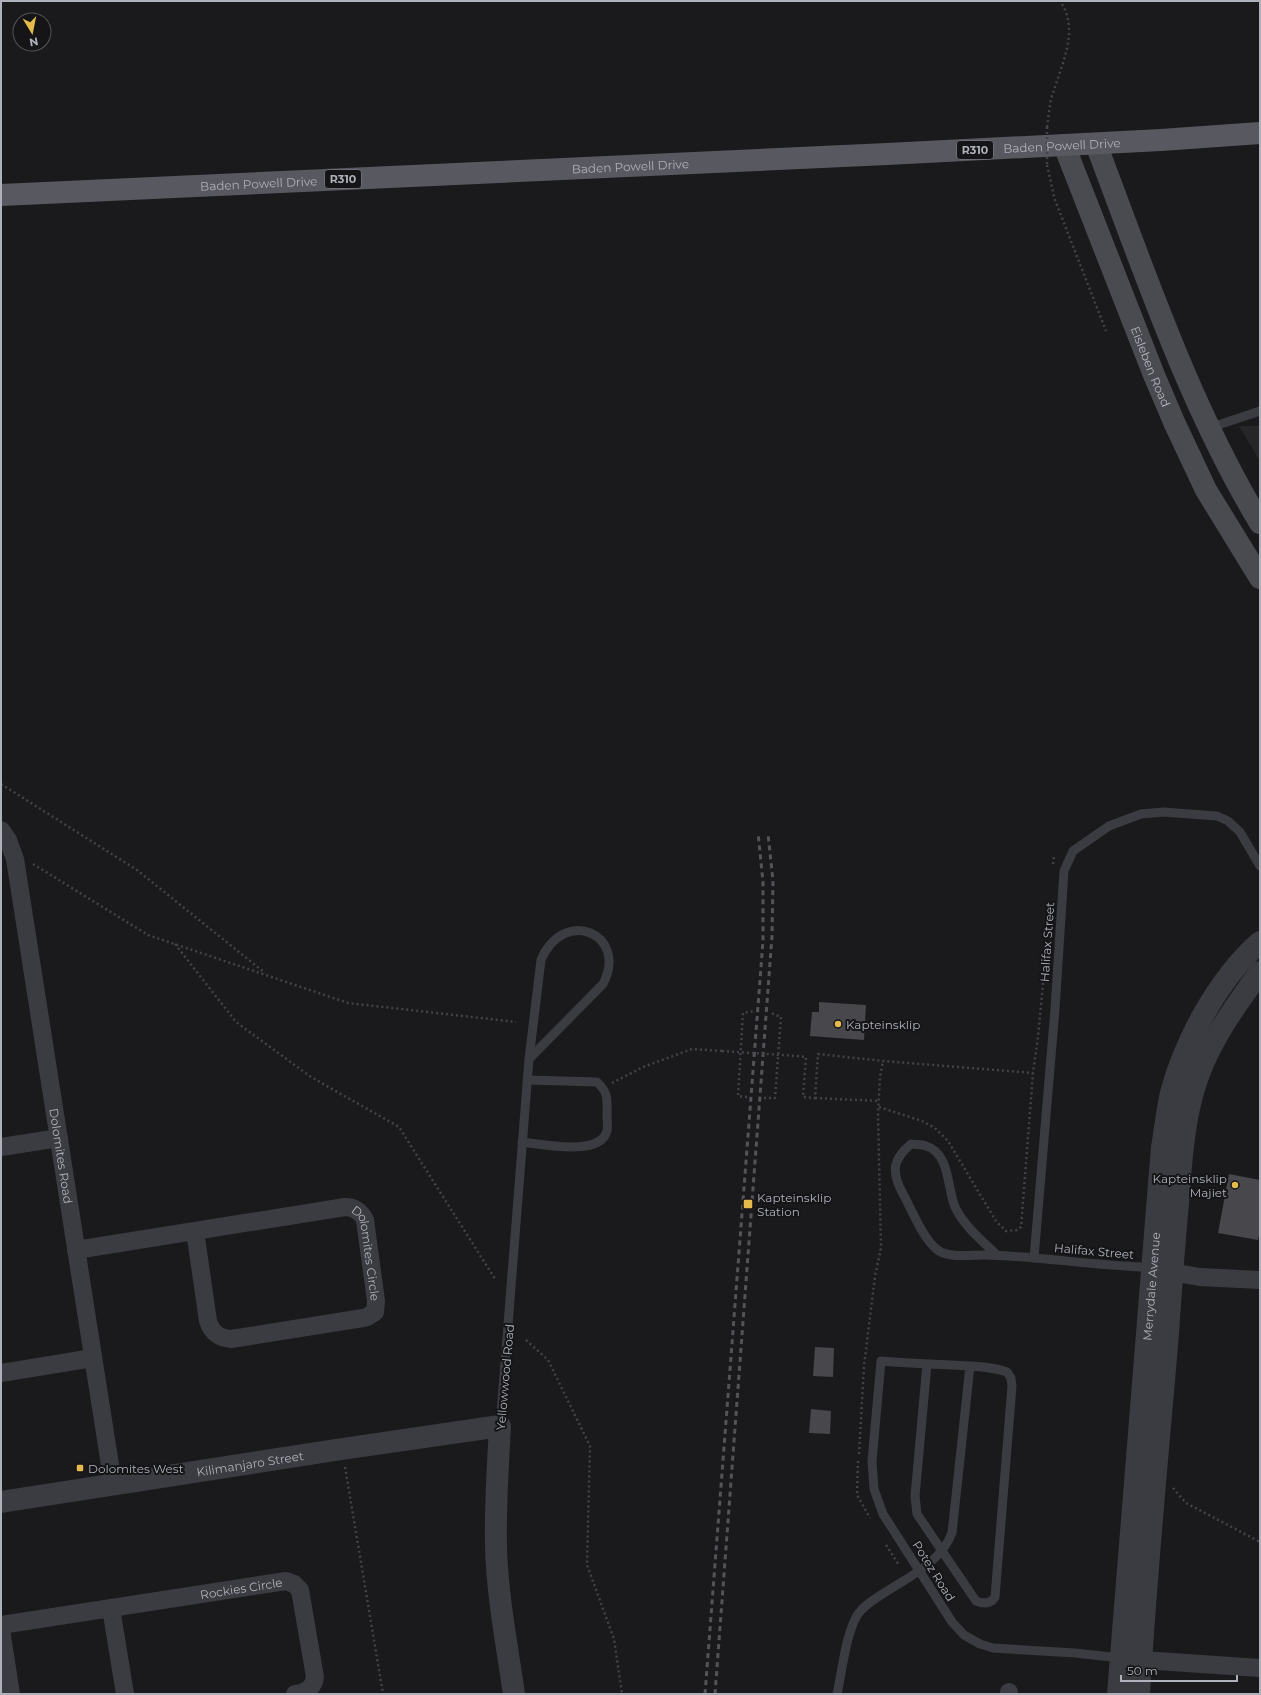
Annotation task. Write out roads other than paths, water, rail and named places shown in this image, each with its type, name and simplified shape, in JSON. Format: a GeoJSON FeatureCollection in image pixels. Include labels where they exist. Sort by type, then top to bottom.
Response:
{"type":"FeatureCollection","features":[{"type":"Feature","properties":{"kind":"main road","name":"Baden Powell Drive"},"geometry":{"type":"LineString","coordinates":[[1,195],[1096,144],[1260,132]]}},
{"type":"Feature","properties":{"kind":"main road"},"geometry":{"type":"LineString","coordinates":[[1096,144],[1187,379],[1208,428],[1233,477],[1260,523]]}},
{"type":"Feature","properties":{"kind":"main road","name":"Eisleben Road"},"geometry":{"type":"LineString","coordinates":[[1064,145],[1154,375],[1174,422],[1206,490],[1260,578]]}},
{"type":"Feature","properties":{"kind":"street","name":"Dolomites Road"},"geometry":{"type":"LineString","coordinates":[[1,830],[12,849],[16,866],[113,1484]]}},
{"type":"Feature","properties":{"kind":"street","name":"Merrydale Avenue"},"geometry":{"type":"LineString","coordinates":[[1118,1694],[1131,1659],[1148,1552],[1157,1476],[1163,1271],[1162,1147],[1171,1093],[1185,1054],[1204,1015],[1231,973],[1260,942]]}},
{"type":"Feature","properties":{"kind":"street","name":"Merrydale Avenue"},"geometry":{"type":"LineString","coordinates":[[1163,1271],[1182,1150],[1193,1092],[1202,1066],[1212,1044],[1231,1012],[1260,972]]}},
{"type":"Feature","properties":{"kind":"street"},"geometry":{"type":"LineString","coordinates":[[1,1147],[59,1138]]}},
{"type":"Feature","properties":{"kind":"street","name":"Dolomites Circle"},"geometry":{"type":"LineString","coordinates":[[76,1250],[345,1207],[355,1209],[360,1212],[365,1220],[376,1301],[375,1312],[367,1318],[231,1339],[220,1337],[212,1330],[208,1321],[195,1231]]}},
{"type":"Feature","properties":{"kind":"street"},"geometry":{"type":"LineString","coordinates":[[1163,1271],[1200,1277],[1260,1280]]}},
{"type":"Feature","properties":{"kind":"street"},"geometry":{"type":"LineString","coordinates":[[1,1373],[93,1358]]}},
{"type":"Feature","properties":{"kind":"street","name":"Kilimanjaro Street"},"geometry":{"type":"LineString","coordinates":[[1,1502],[500,1426]]}},
{"type":"Feature","properties":{"kind":"street","name":"Yellowwood Road"},"geometry":{"type":"LineString","coordinates":[[500,1426],[496,1508],[496,1546],[500,1600],[514,1694]]}},
{"type":"Feature","properties":{"kind":"street","name":"Rockies Circle"},"geometry":{"type":"LineString","coordinates":[[1,1625],[282,1581],[294,1584],[300,1590],[315,1677],[313,1685],[310,1688],[295,1694]]}},
{"type":"Feature","properties":{"kind":"street"},"geometry":{"type":"LineString","coordinates":[[111,1608],[125,1694]]}},
{"type":"Feature","properties":{"kind":"street"},"geometry":{"type":"LineString","coordinates":[[1,1630],[11,1694]]}},
{"type":"Feature","properties":{"kind":"street"},"geometry":{"type":"LineString","coordinates":[[1131,1659],[1260,1668]]}},
{"type":"Feature","properties":{"kind":"street","name":"Merrydale Avenue"},"geometry":{"type":"LineString","coordinates":[[1131,1659],[1139,1694]]}},
{"type":"Feature","properties":{"kind":"lane"},"geometry":{"type":"LineString","coordinates":[[1208,428],[1260,411]]}},
{"type":"Feature","properties":{"kind":"lane","name":"Halifax Street"},"geometry":{"type":"LineString","coordinates":[[1034,1258],[1055,1009],[1064,871],[1073,851],[1109,826],[1141,814],[1163,812],[1217,816],[1228,821],[1240,832],[1260,866]]}},
{"type":"Feature","properties":{"kind":"lane","name":"Yellowwood Road"},"geometry":{"type":"LineString","coordinates":[[500,1426],[528,1058],[540,968],[544,952],[554,940],[567,932],[583,930],[594,934],[604,945],[610,960],[607,976],[603,984],[528,1058]]}},
{"type":"Feature","properties":{"kind":"lane"},"geometry":{"type":"LineString","coordinates":[[522,1142],[581,1148],[592,1146],[601,1141],[607,1131],[607,1094],[603,1087],[597,1082],[527,1080]]}},
{"type":"Feature","properties":{"kind":"lane","name":"Halifax Street"},"geometry":{"type":"LineString","coordinates":[[997,1255],[971,1231],[955,1206],[944,1165],[938,1153],[926,1146],[911,1144],[900,1153],[895,1162],[897,1183],[932,1245],[940,1251],[953,1255],[997,1255],[1142,1267],[1163,1271]]}},
{"type":"Feature","properties":{"kind":"lane","name":"Potez Road"},"geometry":{"type":"LineString","coordinates":[[928,1364],[881,1361],[872,1461],[874,1489],[883,1514],[952,1622],[964,1635],[980,1644],[994,1648],[1075,1653],[1131,1659]]}},
{"type":"Feature","properties":{"kind":"lane"},"geometry":{"type":"LineString","coordinates":[[928,1364],[997,1369],[1007,1372],[1011,1378],[1012,1386],[995,1597],[993,1601],[987,1603],[976,1601],[921,1520],[916,1504],[928,1364]]}},
{"type":"Feature","properties":{"kind":"lane"},"geometry":{"type":"LineString","coordinates":[[837,1694],[852,1626],[858,1613],[870,1602],[920,1570],[942,1550],[952,1532],[970,1366]]}},
{"type":"Feature","properties":{"kind":"railway"},"geometry":{"type":"LineString","coordinates":[[705,1694],[763,941],[763,882],[758,833]]}},
{"type":"Feature","properties":{"kind":"railway"},"geometry":{"type":"LineString","coordinates":[[715,1694],[772,936],[773,881],[768,834]]}},
{"type":"Feature","properties":{"kind":"place","name":"Kapteinsklip"},"geometry":{"type":"Point","coordinates":[838,1024]}},
{"type":"Feature","properties":{"kind":"place","name":"Kapteinsklip Majiet"},"geometry":{"type":"Point","coordinates":[1235,1185]}},
{"type":"Feature","properties":{"kind":"place","name":"Kapteinsklip Station"},"geometry":{"type":"Point","coordinates":[748,1204]}},
{"type":"Feature","properties":{"kind":"place","name":"Dolomites West"},"geometry":{"type":"Point","coordinates":[80,1468]}}]}
